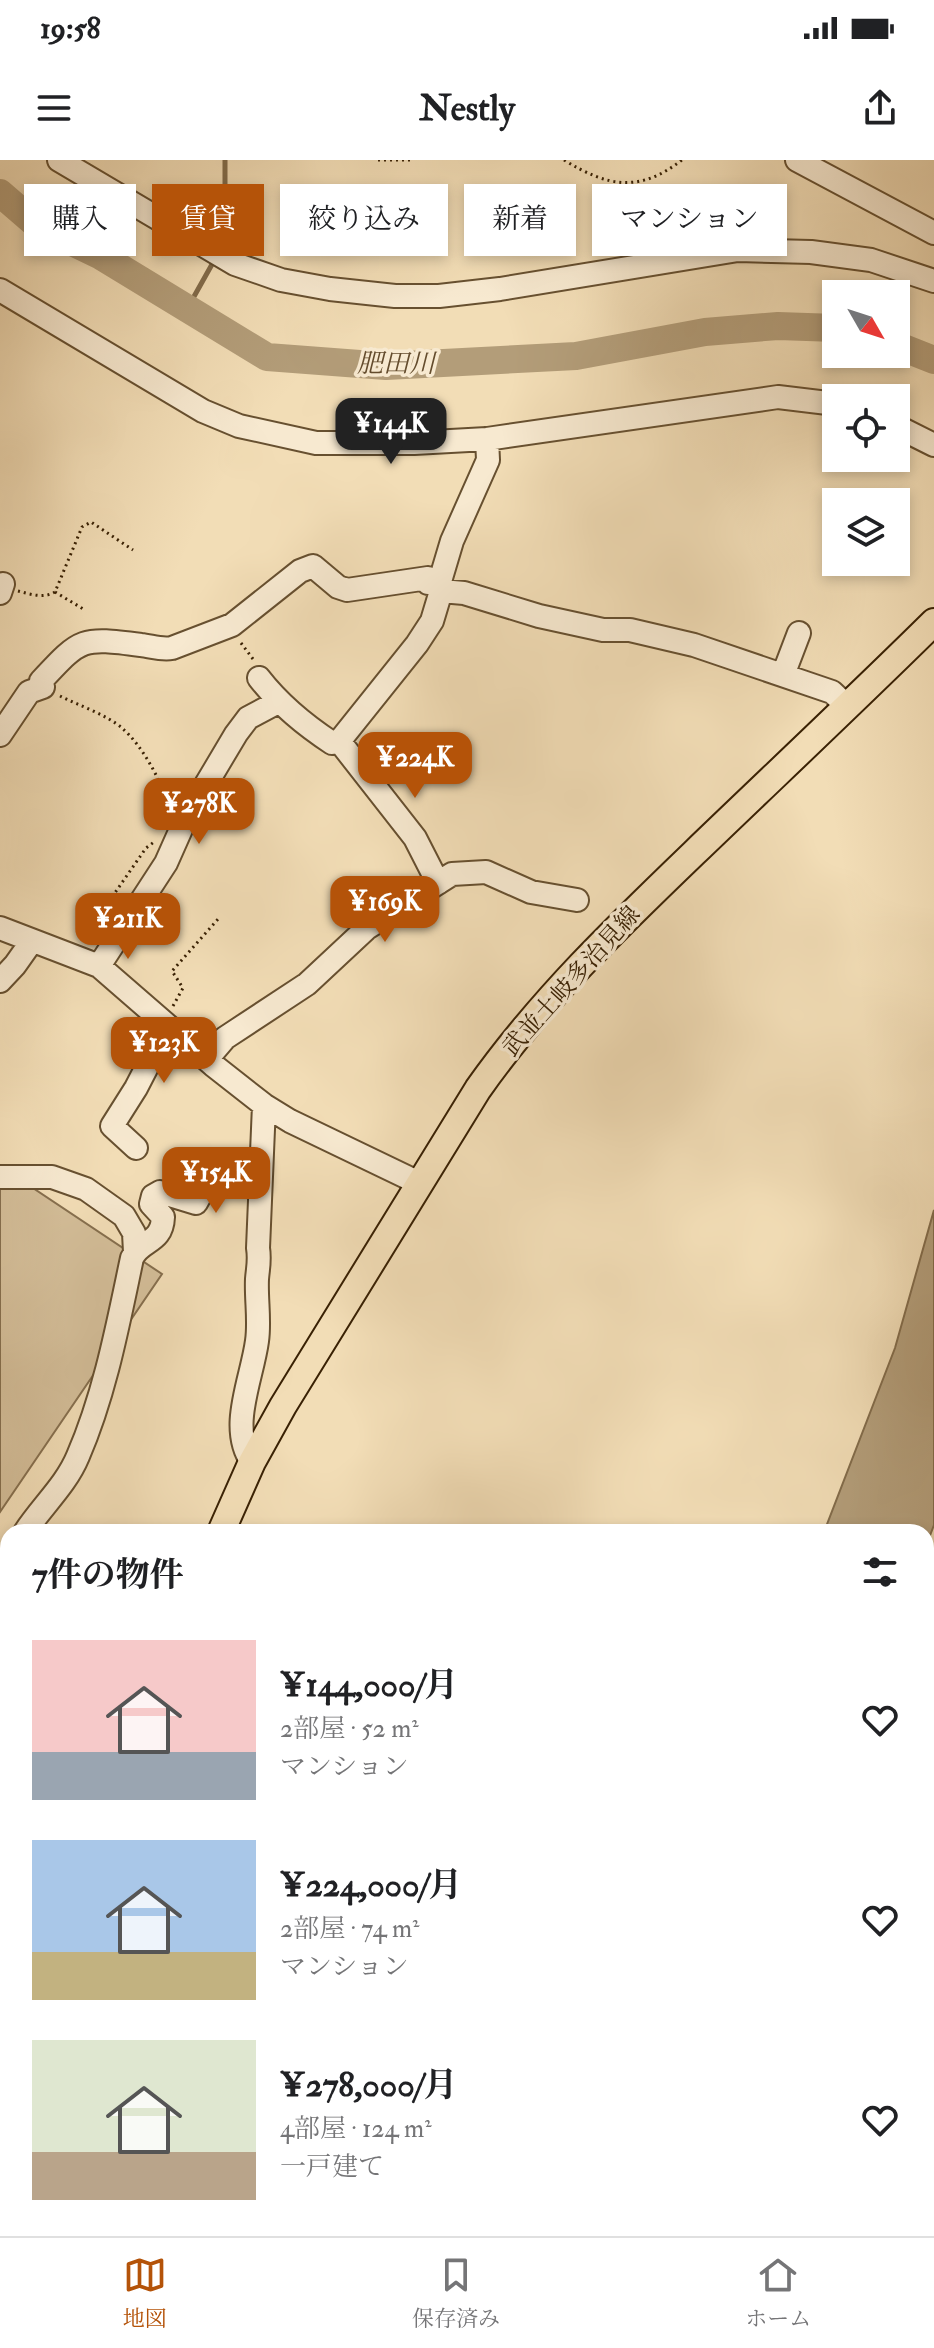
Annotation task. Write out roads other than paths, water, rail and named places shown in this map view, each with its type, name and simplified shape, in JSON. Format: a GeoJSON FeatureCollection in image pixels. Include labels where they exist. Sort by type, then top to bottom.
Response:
{"type":"FeatureCollection","features":[{"type":"Feature","properties":{"kind":"main road","name":"武並土岐多治見線"},"geometry":{"type":"LineString","coordinates":[[225,1524],[252,1462],[283,1406],[478,1089],[540,1008],[624,921],[934,622]]}},
{"type":"Feature","properties":{"kind":"street"},"geometry":{"type":"LineString","coordinates":[[59,160],[235,264],[281,280],[330,289],[395,296],[439,296],[738,250],[811,252],[871,260],[934,281]]}},
{"type":"Feature","properties":{"kind":"street"},"geometry":{"type":"LineString","coordinates":[[797,160],[934,233]]}},
{"type":"Feature","properties":{"kind":"street"},"geometry":{"type":"LineString","coordinates":[[0,290],[203,411],[239,426],[316,443],[487,439],[778,397],[822,402]]}},
{"type":"Feature","properties":{"kind":"street"},"geometry":{"type":"LineString","coordinates":[[910,433],[934,445]]}},
{"type":"Feature","properties":{"kind":"street"},"geometry":{"type":"LineString","coordinates":[[259,678],[278,702],[304,725],[332,743],[341,739],[432,621],[452,541],[488,460],[487,439]]}},
{"type":"Feature","properties":{"kind":"street"},"geometry":{"type":"LineString","coordinates":[[0,735],[29,692],[43,687],[41,681],[67,653],[87,641],[122,642],[164,649],[232,625],[300,571],[313,566],[338,587],[347,590],[428,578],[428,583],[439,589],[464,593],[551,619],[603,630],[630,630],[694,645],[832,692],[847,706]]}},
{"type":"Feature","properties":{"kind":"street"},"geometry":{"type":"LineString","coordinates":[[783,675],[799,633]]}},
{"type":"Feature","properties":{"kind":"street"},"geometry":{"type":"LineString","coordinates":[[99,966],[166,863],[177,830],[236,734],[248,718],[278,702]]}},
{"type":"Feature","properties":{"kind":"street"},"geometry":{"type":"LineString","coordinates":[[341,739],[343,746],[415,838],[438,883]]}},
{"type":"Feature","properties":{"kind":"street"},"geometry":{"type":"LineString","coordinates":[[207,1059],[225,1038],[307,984],[367,928],[452,874],[486,872],[531,892],[577,900]]}},
{"type":"Feature","properties":{"kind":"street"},"geometry":{"type":"LineString","coordinates":[[0,928],[99,966],[264,1105],[290,1121],[421,1184]]}},
{"type":"Feature","properties":{"kind":"street"},"geometry":{"type":"LineString","coordinates":[[0,981],[32,941]]}},
{"type":"Feature","properties":{"kind":"street"},"geometry":{"type":"LineString","coordinates":[[136,1148],[112,1126],[175,1032]]}},
{"type":"Feature","properties":{"kind":"street"},"geometry":{"type":"LineString","coordinates":[[252,1462],[243,1450],[243,1412],[258,1339],[264,1105]]}},
{"type":"Feature","properties":{"kind":"street"},"geometry":{"type":"LineString","coordinates":[[135,1252],[159,1236],[163,1217],[151,1204],[156,1193],[196,1203],[215,1169],[225,1164],[260,1182]]}},
{"type":"Feature","properties":{"kind":"street"},"geometry":{"type":"LineString","coordinates":[[0,1177],[52,1177],[86,1189],[124,1216],[134,1233],[135,1252],[100,1392],[78,1457],[61,1487],[31,1524]]}},
{"type":"Feature","properties":{"kind":"waterway"},"geometry":{"type":"LineString","coordinates":[[225,160],[225,184]]}},
{"type":"Feature","properties":{"kind":"waterway","name":"肥田川"},"geometry":{"type":"LineString","coordinates":[[0,193],[37,225],[101,256],[267,357],[386,366],[576,356],[705,332],[778,326],[822,328]]}},
{"type":"Feature","properties":{"kind":"waterway"},"geometry":{"type":"LineString","coordinates":[[187,309],[215,259]]}},
{"type":"Feature","properties":{"kind":"waterway","name":"肥田川"},"geometry":{"type":"LineString","coordinates":[[910,351],[934,360]]}}]}
